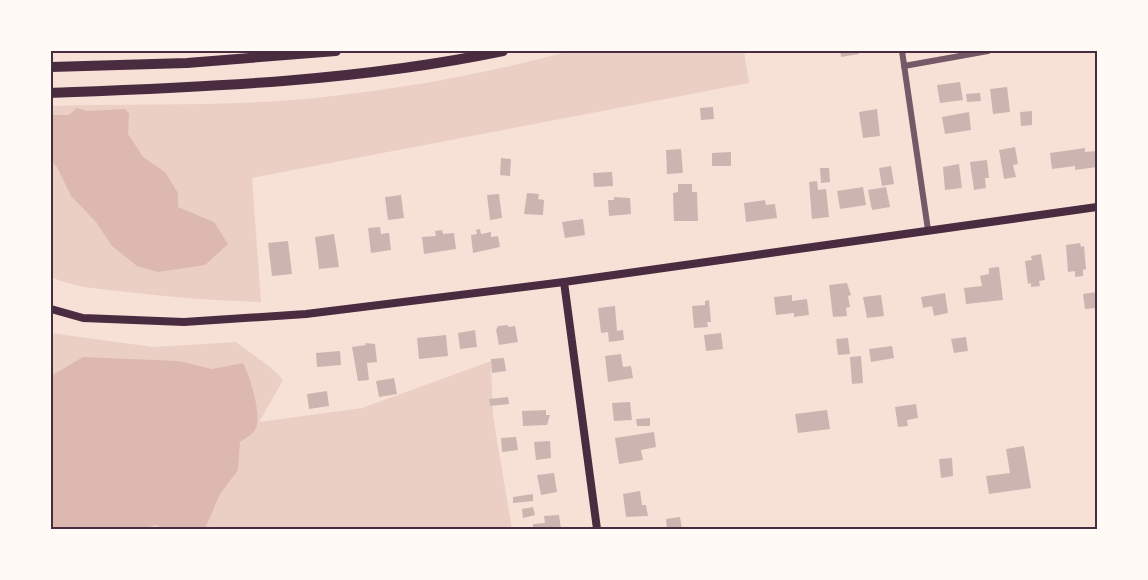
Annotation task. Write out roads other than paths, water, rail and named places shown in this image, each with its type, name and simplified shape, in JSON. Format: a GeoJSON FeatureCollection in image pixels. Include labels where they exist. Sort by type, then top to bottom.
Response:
{"type":"FeatureCollection","features":[{"type":"Feature","properties":{"kind":"highway"},"geometry":{"type":"LineString","coordinates":[[51,67],[187,63],[336,51]]}},
{"type":"Feature","properties":{"kind":"highway"},"geometry":{"type":"LineString","coordinates":[[51,93],[257,84],[331,77],[503,51]]}},
{"type":"Feature","properties":{"kind":"main road"},"geometry":{"type":"LineString","coordinates":[[51,309],[83,318],[184,322],[306,314],[564,282],[1097,207]]}},
{"type":"Feature","properties":{"kind":"main road"},"geometry":{"type":"LineString","coordinates":[[564,282],[597,529]]}},
{"type":"Feature","properties":{"kind":"street"},"geometry":{"type":"LineString","coordinates":[[902,51],[928,230]]}},
{"type":"Feature","properties":{"kind":"street"},"geometry":{"type":"LineString","coordinates":[[904,66],[988,51]]}}]}
